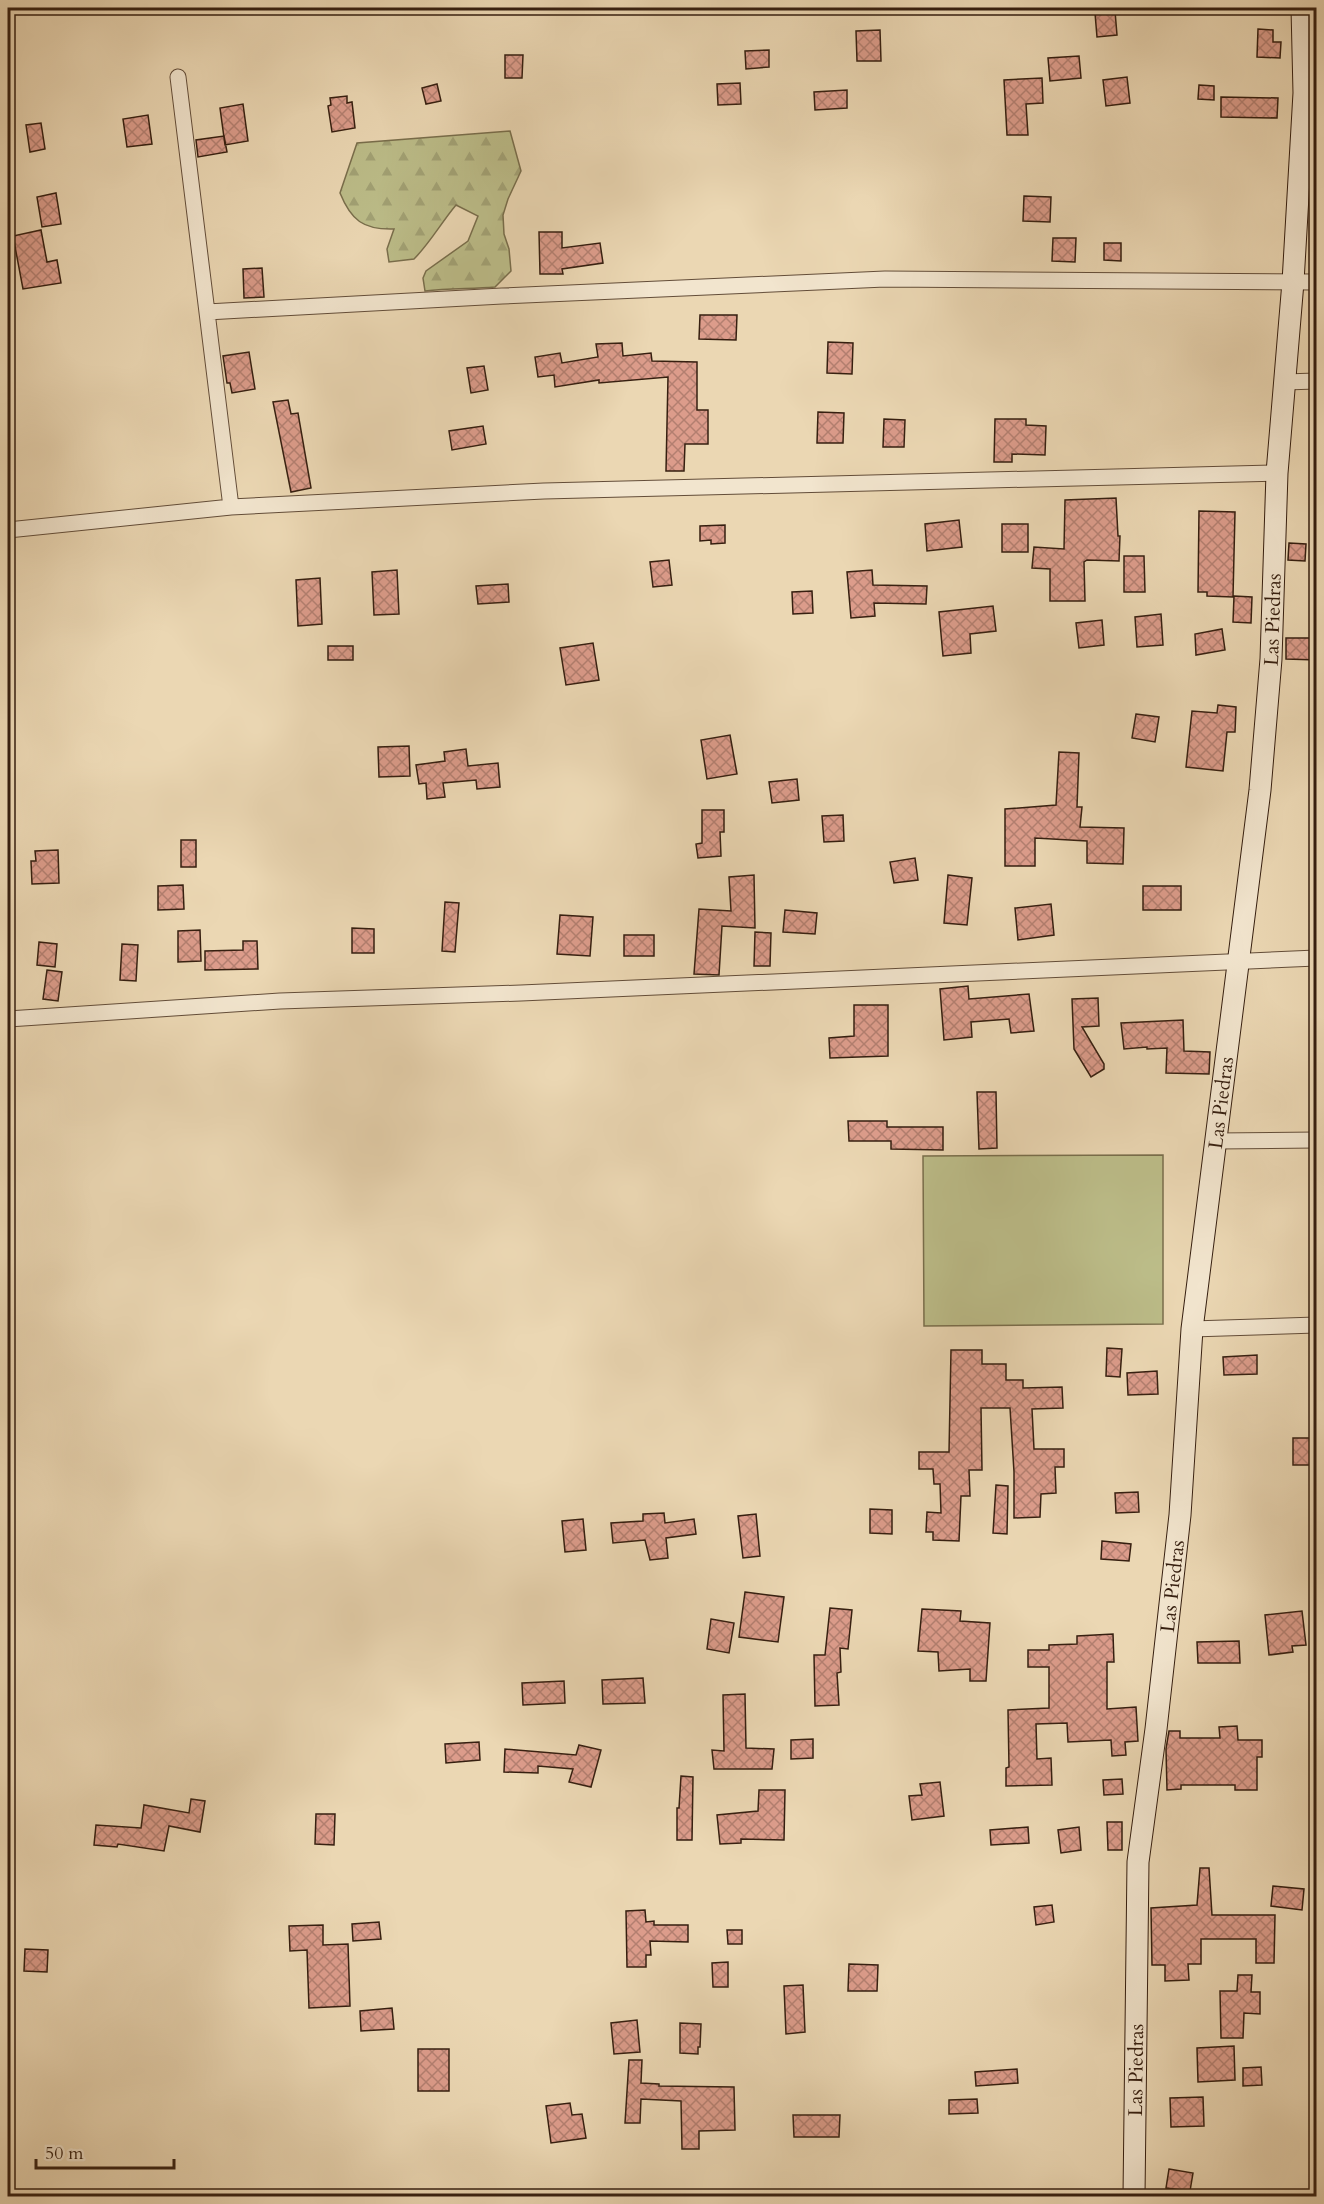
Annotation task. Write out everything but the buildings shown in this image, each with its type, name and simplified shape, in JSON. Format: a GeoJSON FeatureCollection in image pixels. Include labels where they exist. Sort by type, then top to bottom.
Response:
{"type":"FeatureCollection","features":[{"type":"Feature","properties":{"kind":"street","name":"Las Piedras"},"geometry":{"type":"LineString","coordinates":[[1134,2196],[1138,1862],[1156,1729],[1180,1515],[1192,1329],[1260,790],[1271,659],[1277,473],[1293,282],[1304,93],[1302,8]]}},
{"type":"Feature","properties":{"kind":"street"},"geometry":{"type":"LineString","coordinates":[[178,77],[231,507]]}},
{"type":"Feature","properties":{"kind":"street"},"geometry":{"type":"LineString","coordinates":[[207,312],[514,295],[885,279],[1317,282]]}},
{"type":"Feature","properties":{"kind":"street"},"geometry":{"type":"LineString","coordinates":[[1285,382],[1317,381]]}},
{"type":"Feature","properties":{"kind":"street"},"geometry":{"type":"LineString","coordinates":[[8,530],[231,507],[544,491],[1277,473]]}},
{"type":"Feature","properties":{"kind":"street"},"geometry":{"type":"LineString","coordinates":[[8,1019],[280,1001],[521,993],[1317,958]]}},
{"type":"Feature","properties":{"kind":"street"},"geometry":{"type":"LineString","coordinates":[[1216,1141],[1317,1140]]}},
{"type":"Feature","properties":{"kind":"street"},"geometry":{"type":"LineString","coordinates":[[1192,1329],[1317,1324]]}},
{"type":"Feature","properties":{"kind":"green space"},"geometry":{"type":"Polygon","coordinates":[[[510,131],[521,171],[503,215],[511,271],[495,287],[425,291],[423,278],[426,271],[468,241],[478,216],[456,205],[414,259],[389,262],[387,249],[394,229],[374,228],[360,222],[349,210],[340,193],[357,143],[510,131]]]}},
{"type":"Feature","properties":{"kind":"green space"},"geometry":{"type":"Polygon","coordinates":[[[1163,1155],[1163,1324],[924,1326],[923,1156],[1163,1155]]]}}]}
